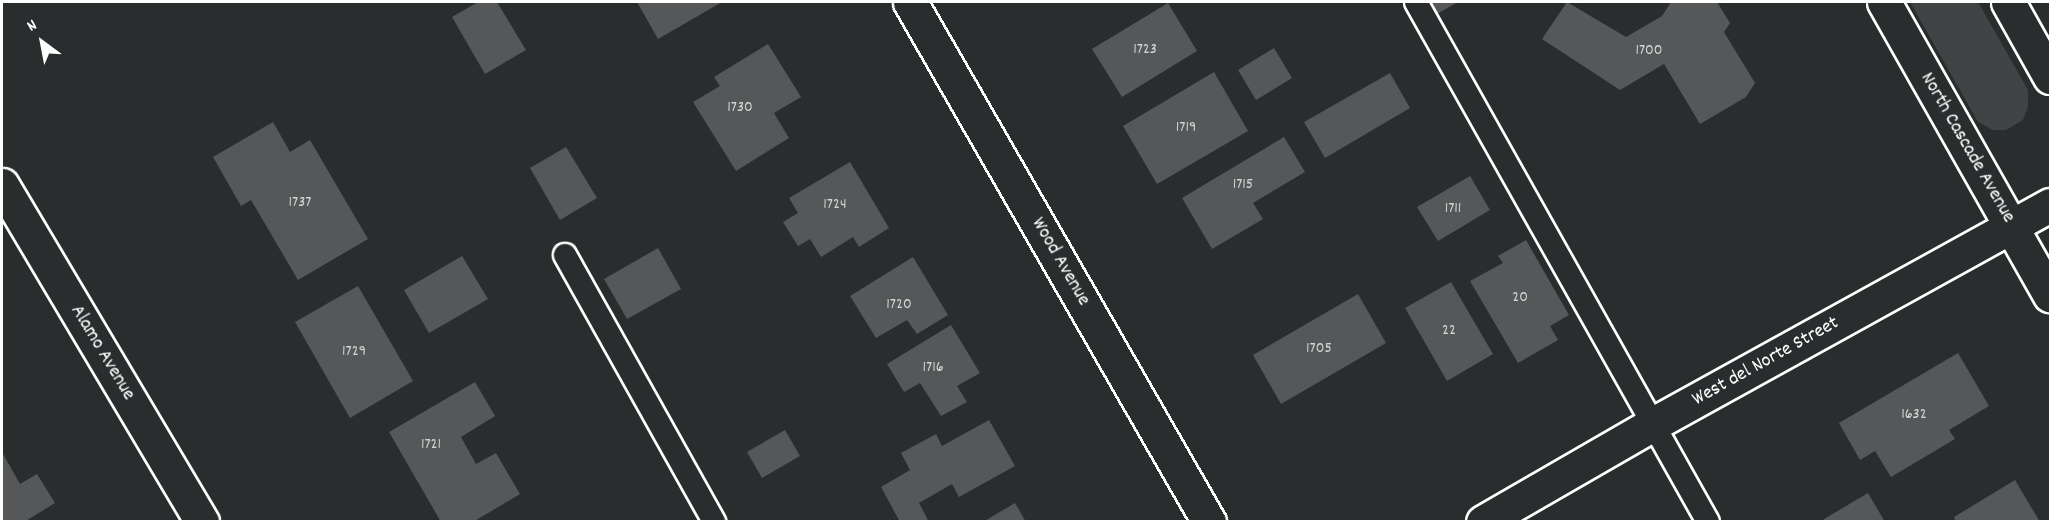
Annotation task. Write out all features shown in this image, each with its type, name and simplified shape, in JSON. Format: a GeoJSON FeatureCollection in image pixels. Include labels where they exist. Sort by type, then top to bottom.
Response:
{"type":"FeatureCollection","features":[{"type":"Feature","properties":{"kind":"street","name":"Wood Avenue"},"geometry":{"type":"LineString","coordinates":[[910,2],[1209,522]]}},
{"type":"Feature","properties":{"kind":"street","name":"North Cascade Avenue"},"geometry":{"type":"LineString","coordinates":[[1884,2],[2050,295]]}},
{"type":"Feature","properties":{"kind":"street"},"geometry":{"type":"LineString","coordinates":[[2008,2],[2050,77]]}},
{"type":"Feature","properties":{"kind":"street","name":"Alamo Avenue"},"geometry":{"type":"LineString","coordinates":[[2,185],[202,522]]}},
{"type":"Feature","properties":{"kind":"street","name":"West del Norte Street"},"geometry":{"type":"LineString","coordinates":[[1483,522],[1653,424],[2050,205]]}},
{"type":"Feature","properties":{"kind":"lane"},"geometry":{"type":"LineString","coordinates":[[1416,2],[1708,522]]}},
{"type":"Feature","properties":{"kind":"lane"},"geometry":{"type":"LineString","coordinates":[[565,255],[714,522]]}},
{"type":"Feature","properties":{"kind":"shaded area"},"geometry":{"type":"Polygon","coordinates":[[[1910,2],[1978,2],[2028,90],[2028,107],[2023,120],[2006,130],[1993,130],[1978,122],[1910,2]]]}},
{"type":"Feature","properties":{"kind":"building"},"geometry":{"type":"Polygon","coordinates":[[[478,2],[497,2],[526,50],[485,74],[452,17],[478,2]]]}},
{"type":"Feature","properties":{"kind":"building"},"geometry":{"type":"Polygon","coordinates":[[[637,2],[722,2],[658,39],[637,2]]]}},
{"type":"Feature","properties":{"kind":"building"},"geometry":{"type":"Polygon","coordinates":[[[1430,2],[1458,2],[1437,14],[1430,2]]]}},
{"type":"Feature","properties":{"kind":"building"},"geometry":{"type":"Polygon","coordinates":[[[1567,2],[1626,37],[1662,16],[1671,2],[1717,2],[1730,23],[1724,32],[1755,83],[1746,97],[1700,124],[1664,64],[1620,90],[1542,39],[1567,2]]]}},
{"type":"Feature","properties":{"kind":"building"},"geometry":{"type":"Polygon","coordinates":[[[1168,3],[1197,51],[1122,97],[1092,49],[1168,3]]]}},
{"type":"Feature","properties":{"kind":"building"},"geometry":{"type":"Polygon","coordinates":[[[768,44],[801,97],[774,113],[789,138],[736,171],[693,102],[720,86],[714,77],[768,44]]]}},
{"type":"Feature","properties":{"kind":"building"},"geometry":{"type":"Polygon","coordinates":[[[1274,48],[1292,78],[1256,100],[1238,70],[1274,48]]]}},
{"type":"Feature","properties":{"kind":"building"},"geometry":{"type":"Polygon","coordinates":[[[1214,72],[1248,131],[1157,184],[1123,126],[1214,72]]]}},
{"type":"Feature","properties":{"kind":"building"},"geometry":{"type":"Polygon","coordinates":[[[1390,73],[1410,108],[1325,158],[1304,122],[1390,73]]]}},
{"type":"Feature","properties":{"kind":"building"},"geometry":{"type":"Polygon","coordinates":[[[273,122],[290,152],[310,140],[368,239],[298,280],[251,200],[241,206],[213,157],[273,122]]]}},
{"type":"Feature","properties":{"kind":"building"},"geometry":{"type":"Polygon","coordinates":[[[1284,137],[1305,172],[1253,203],[1263,219],[1212,249],[1182,198],[1284,137]]]}},
{"type":"Feature","properties":{"kind":"building"},"geometry":{"type":"Polygon","coordinates":[[[566,147],[597,198],[560,220],[530,168],[566,147]]]}},
{"type":"Feature","properties":{"kind":"building"},"geometry":{"type":"Polygon","coordinates":[[[850,162],[889,228],[859,247],[853,237],[821,257],[810,239],[798,246],[783,222],[798,213],[789,198],[850,162]]]}},
{"type":"Feature","properties":{"kind":"building"},"geometry":{"type":"Polygon","coordinates":[[[1470,176],[1490,210],[1438,241],[1417,207],[1470,176]]]}},
{"type":"Feature","properties":{"kind":"building"},"geometry":{"type":"Polygon","coordinates":[[[1526,240],[1569,315],[1550,326],[1558,340],[1518,363],[1470,281],[1503,263],[1498,256],[1526,240]]]}},
{"type":"Feature","properties":{"kind":"building"},"geometry":{"type":"Polygon","coordinates":[[[658,248],[681,289],[627,319],[604,279],[658,248]]]}},
{"type":"Feature","properties":{"kind":"building"},"geometry":{"type":"Polygon","coordinates":[[[462,256],[488,299],[429,333],[404,290],[462,256]]]}},
{"type":"Feature","properties":{"kind":"building"},"geometry":{"type":"Polygon","coordinates":[[[913,257],[948,315],[917,334],[907,320],[876,338],[850,296],[913,257]]]}},
{"type":"Feature","properties":{"kind":"building"},"geometry":{"type":"Polygon","coordinates":[[[1451,282],[1493,354],[1447,381],[1405,308],[1451,282]]]}},
{"type":"Feature","properties":{"kind":"building"},"geometry":{"type":"Polygon","coordinates":[[[358,286],[413,381],[350,418],[295,322],[358,286]]]}},
{"type":"Feature","properties":{"kind":"building"},"geometry":{"type":"Polygon","coordinates":[[[1358,294],[1386,343],[1281,404],[1253,355],[1358,294]]]}},
{"type":"Feature","properties":{"kind":"building"},"geometry":{"type":"Polygon","coordinates":[[[951,325],[980,373],[957,386],[967,402],[941,416],[920,383],[904,392],[887,364],[951,325]]]}},
{"type":"Feature","properties":{"kind":"building"},"geometry":{"type":"Polygon","coordinates":[[[1958,353],[1989,406],[1949,430],[1955,439],[1891,477],[1875,451],[1860,460],[1839,423],[1958,353]]]}},
{"type":"Feature","properties":{"kind":"building"},"geometry":{"type":"Polygon","coordinates":[[[475,382],[495,416],[461,437],[476,464],[496,453],[520,494],[473,522],[441,522],[389,432],[475,382]]]}},
{"type":"Feature","properties":{"kind":"building"},"geometry":{"type":"Polygon","coordinates":[[[989,420],[1015,466],[959,497],[952,484],[919,503],[929,522],[900,522],[881,487],[910,470],[901,453],[936,434],[942,446],[989,420]]]}},
{"type":"Feature","properties":{"kind":"building"},"geometry":{"type":"Polygon","coordinates":[[[785,430],[800,456],[762,478],[747,452],[785,430]]]}},
{"type":"Feature","properties":{"kind":"building"},"geometry":{"type":"Polygon","coordinates":[[[2,452],[20,484],[37,474],[55,503],[24,522],[2,522],[2,452]]]}},
{"type":"Feature","properties":{"kind":"building"},"geometry":{"type":"Polygon","coordinates":[[[2015,480],[2040,522],[1956,522],[1954,517],[2015,480]]]}},
{"type":"Feature","properties":{"kind":"building"},"geometry":{"type":"Polygon","coordinates":[[[1868,493],[1885,522],[1825,522],[1824,519],[1868,493]]]}},
{"type":"Feature","properties":{"kind":"building"},"geometry":{"type":"Polygon","coordinates":[[[1015,503],[1026,522],[983,522],[1015,503]]]}}]}
